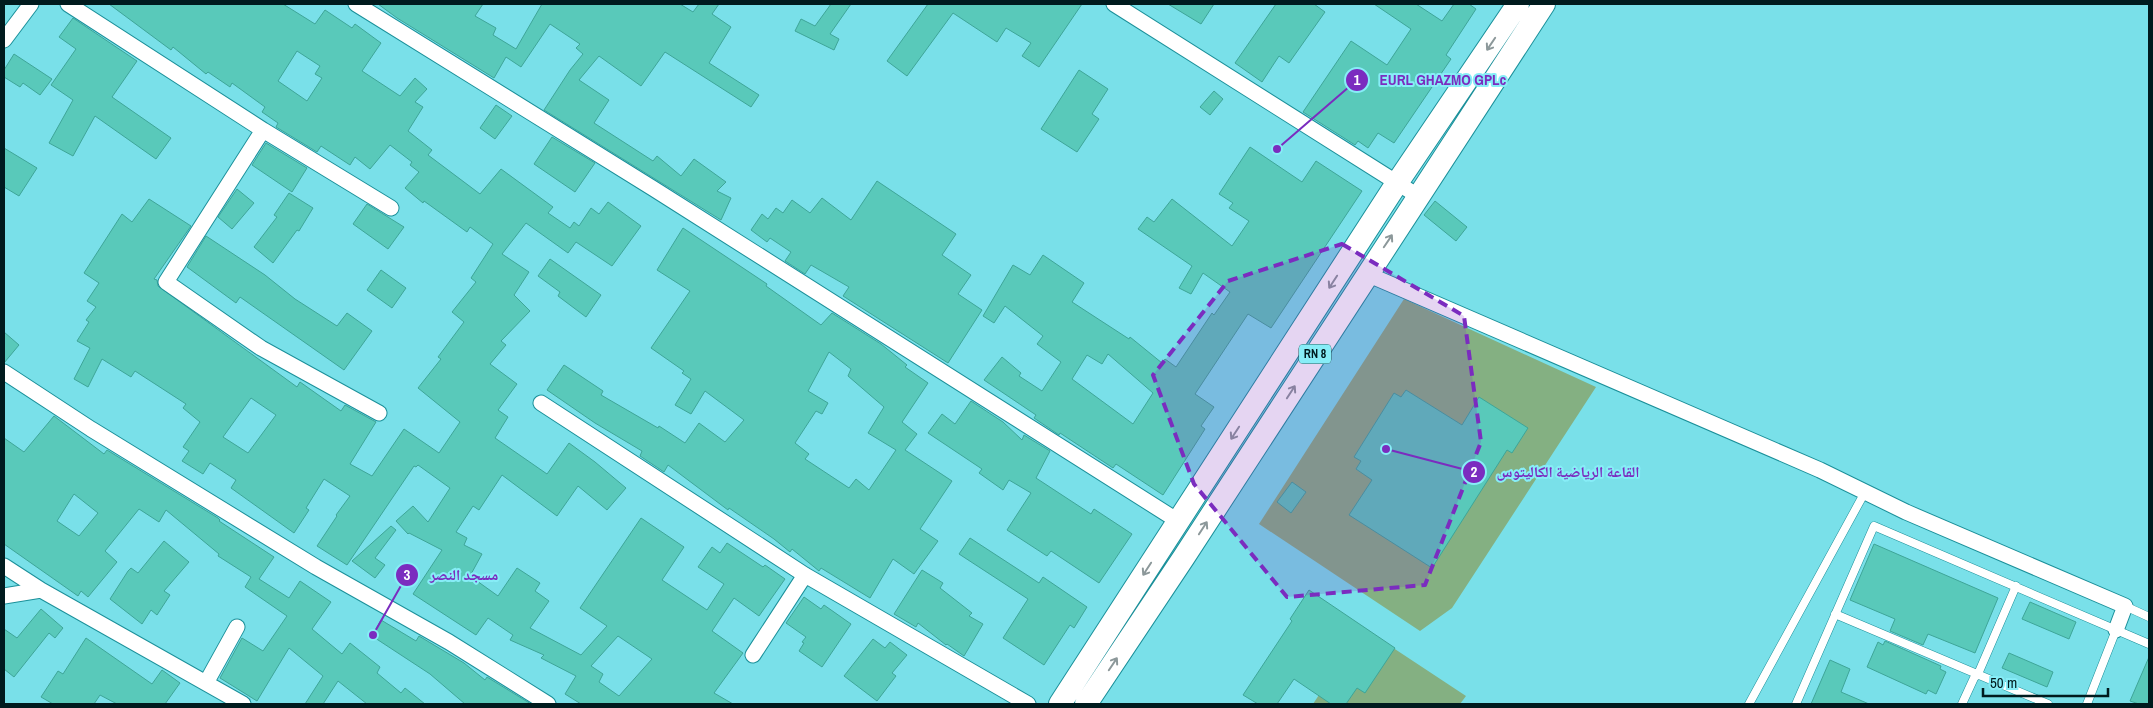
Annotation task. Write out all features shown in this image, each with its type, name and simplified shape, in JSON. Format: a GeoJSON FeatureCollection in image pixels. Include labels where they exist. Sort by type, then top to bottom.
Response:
{"type":"FeatureCollection","features":[{"type":"Feature","properties":{"kind":"main road","name":"RN 8"},"geometry":{"type":"LineString","coordinates":[[1060,704],[1397,184],[1518,4]]}},
{"type":"Feature","properties":{"kind":"main road","name":"RN 8"},"geometry":{"type":"LineString","coordinates":[[1086,704],[1184,558],[1544,4]]}},
{"type":"Feature","properties":{"kind":"street"},"geometry":{"type":"LineString","coordinates":[[4,40],[31,4]]}},
{"type":"Feature","properties":{"kind":"street"},"geometry":{"type":"LineString","coordinates":[[68,4],[263,130],[391,208]]}},
{"type":"Feature","properties":{"kind":"street"},"geometry":{"type":"LineString","coordinates":[[356,4],[654,189],[1178,521]]}},
{"type":"Feature","properties":{"kind":"street"},"geometry":{"type":"LineString","coordinates":[[1114,4],[1418,196]]}},
{"type":"Feature","properties":{"kind":"street"},"geometry":{"type":"LineString","coordinates":[[263,130],[166,282],[261,348],[379,413]]}},
{"type":"Feature","properties":{"kind":"street"},"geometry":{"type":"LineString","coordinates":[[1367,274],[1820,470],[1915,516],[2125,606],[2116,630]]}},
{"type":"Feature","properties":{"kind":"street"},"geometry":{"type":"LineString","coordinates":[[4,372],[316,567],[449,642],[548,704]]}},
{"type":"Feature","properties":{"kind":"street"},"geometry":{"type":"LineString","coordinates":[[541,403],[805,575],[1028,704]]}},
{"type":"Feature","properties":{"kind":"street"},"geometry":{"type":"LineString","coordinates":[[4,566],[41,590],[206,682],[235,702]]}},
{"type":"Feature","properties":{"kind":"street"},"geometry":{"type":"LineString","coordinates":[[753,655],[805,575]]}},
{"type":"Feature","properties":{"kind":"street"},"geometry":{"type":"LineString","coordinates":[[4,596],[41,590]]}},
{"type":"Feature","properties":{"kind":"street"},"geometry":{"type":"LineString","coordinates":[[206,682],[237,626]]}},
{"type":"Feature","properties":{"kind":"lane"},"geometry":{"type":"LineString","coordinates":[[1748,704],[1865,492]]}},
{"type":"Feature","properties":{"kind":"lane"},"geometry":{"type":"LineString","coordinates":[[1796,704],[1874,526],[2149,644]]}},
{"type":"Feature","properties":{"kind":"lane"},"geometry":{"type":"LineString","coordinates":[[1962,704],[1974,678],[1978,674],[2016,586]]}},
{"type":"Feature","properties":{"kind":"lane"},"geometry":{"type":"LineString","coordinates":[[2125,606],[2149,617]]}},
{"type":"Feature","properties":{"kind":"lane"},"geometry":{"type":"LineString","coordinates":[[1835,614],[2048,704]]}},
{"type":"Feature","properties":{"kind":"lane"},"geometry":{"type":"LineString","coordinates":[[2087,704],[2116,630]]}},
{"type":"Feature","properties":{"kind":"highlighted area"},"geometry":{"type":"Polygon","coordinates":[[[1342,244],[1464,316],[1481,442],[1425,585],[1287,597],[1194,484],[1153,375],[1228,281],[1342,244]]]}},
{"type":"Feature","properties":{"kind":"green space"},"geometry":{"type":"Polygon","coordinates":[[[1404,299],[1596,387],[1452,608],[1420,631],[1259,524],[1404,299]]]}},
{"type":"Feature","properties":{"kind":"green space"},"geometry":{"type":"Polygon","coordinates":[[[1363,628],[1466,696],[1460,704],[1313,704],[1363,628]]]}},
{"type":"Feature","properties":{"kind":"building"},"geometry":{"type":"Polygon","coordinates":[[[109,4],[283,4],[315,24],[325,10],[352,28],[355,24],[381,43],[362,71],[400,96],[415,78],[427,89],[415,102],[423,107],[408,131],[432,150],[428,155],[480,194],[501,169],[553,207],[548,213],[570,228],[574,222],[579,226],[591,208],[599,214],[608,202],[641,226],[612,266],[576,242],[568,253],[526,223],[502,254],[529,272],[514,295],[530,311],[501,341],[506,345],[490,364],[517,384],[498,410],[508,417],[495,438],[547,474],[569,443],[626,488],[607,510],[578,486],[557,516],[502,475],[479,510],[473,506],[456,532],[467,538],[464,545],[482,554],[470,576],[498,596],[517,568],[540,583],[535,591],[549,601],[530,628],[581,655],[607,626],[580,608],[641,518],[684,547],[662,580],[707,610],[724,584],[698,567],[712,547],[720,553],[727,543],[763,567],[765,565],[785,579],[759,616],[734,598],[712,631],[743,653],[714,693],[733,704],[581,704],[565,694],[576,676],[541,658],[544,655],[510,640],[513,635],[488,618],[476,635],[413,594],[442,550],[408,534],[396,521],[413,506],[428,522],[450,488],[418,465],[414,466],[347,565],[317,546],[350,496],[324,479],[306,508],[309,510],[294,533],[231,488],[236,480],[210,463],[203,474],[182,461],[189,451],[183,447],[200,422],[183,408],[186,404],[135,371],[131,377],[102,359],[88,387],[74,379],[90,348],[77,341],[89,322],[86,320],[96,307],[87,301],[99,283],[84,273],[122,214],[132,222],[149,199],[191,226],[154,279],[157,280],[158,286],[297,387],[300,382],[341,411],[345,405],[376,422],[350,464],[372,476],[404,429],[439,453],[460,422],[418,388],[441,359],[438,357],[464,322],[452,312],[476,282],[471,278],[493,244],[470,227],[467,232],[424,201],[423,203],[405,188],[419,172],[410,165],[412,162],[390,145],[370,169],[355,157],[350,165],[321,146],[317,152],[276,127],[278,123],[262,112],[265,107],[232,83],[230,87],[208,72],[206,74],[173,47],[171,50],[109,4]],[[297,51],[278,81],[307,101],[322,78],[315,74],[320,66],[297,51]],[[251,398],[223,437],[248,453],[276,415],[251,398]],[[618,636],[591,666],[603,674],[599,682],[619,696],[652,659],[618,636]]]}},
{"type":"Feature","properties":{"kind":"building"},"geometry":{"type":"Polygon","coordinates":[[[378,4],[483,4],[475,16],[496,28],[493,35],[516,49],[542,4],[680,4],[693,12],[699,4],[719,4],[712,14],[731,27],[709,63],[759,95],[751,107],[665,52],[641,86],[599,56],[579,80],[609,100],[594,123],[653,161],[657,156],[681,176],[694,159],[726,182],[717,191],[731,198],[721,220],[544,110],[570,70],[583,54],[576,48],[580,44],[550,24],[521,67],[506,57],[494,78],[397,18],[378,4]]]}},
{"type":"Feature","properties":{"kind":"building"},"geometry":{"type":"Polygon","coordinates":[[[831,4],[851,4],[830,34],[839,39],[834,50],[795,31],[801,19],[815,26],[831,4]]]}},
{"type":"Feature","properties":{"kind":"building"},"geometry":{"type":"Polygon","coordinates":[[[928,4],[1082,4],[1039,67],[1022,56],[1031,43],[1006,28],[997,42],[953,13],[907,76],[887,61],[928,4]]]}},
{"type":"Feature","properties":{"kind":"building"},"geometry":{"type":"Polygon","coordinates":[[[1168,4],[1214,4],[1201,24],[1168,4]]]}},
{"type":"Feature","properties":{"kind":"building"},"geometry":{"type":"Polygon","coordinates":[[[1276,4],[1314,4],[1325,12],[1289,63],[1279,56],[1262,82],[1235,63],[1276,4]]]}},
{"type":"Feature","properties":{"kind":"building"},"geometry":{"type":"Polygon","coordinates":[[[1374,4],[1416,4],[1442,21],[1454,4],[1469,4],[1476,9],[1446,55],[1451,59],[1394,143],[1378,133],[1368,148],[1358,141],[1355,145],[1303,112],[1351,41],[1387,65],[1411,29],[1374,4]]]}},
{"type":"Feature","properties":{"kind":"building"},"geometry":{"type":"Polygon","coordinates":[[[73,18],[137,61],[112,97],[171,138],[156,159],[95,116],[73,156],[49,143],[73,100],[51,85],[76,49],[59,37],[73,18]]]}},
{"type":"Feature","properties":{"kind":"building"},"geometry":{"type":"Polygon","coordinates":[[[14,54],[52,79],[40,95],[23,83],[20,87],[4,77],[4,70],[14,54]]]}},
{"type":"Feature","properties":{"kind":"building"},"geometry":{"type":"Polygon","coordinates":[[[1079,70],[1108,89],[1092,114],[1099,119],[1077,152],[1041,129],[1079,70]]]}},
{"type":"Feature","properties":{"kind":"building"},"geometry":{"type":"Polygon","coordinates":[[[1214,91],[1223,99],[1210,115],[1200,107],[1214,91]]]}},
{"type":"Feature","properties":{"kind":"building"},"geometry":{"type":"Polygon","coordinates":[[[496,105],[512,116],[495,139],[480,128],[496,105]]]}},
{"type":"Feature","properties":{"kind":"building"},"geometry":{"type":"Polygon","coordinates":[[[552,137],[595,163],[575,192],[534,164],[552,137]]]}},
{"type":"Feature","properties":{"kind":"building"},"geometry":{"type":"Polygon","coordinates":[[[266,143],[307,168],[292,192],[252,165],[266,143]]]}},
{"type":"Feature","properties":{"kind":"building"},"geometry":{"type":"Polygon","coordinates":[[[1250,147],[1302,182],[1316,161],[1362,191],[1271,328],[1248,314],[1195,394],[1214,407],[1201,426],[1205,429],[1163,495],[1116,464],[1113,468],[1060,433],[1059,435],[1034,418],[1036,415],[984,380],[1002,357],[1021,373],[1019,376],[1042,391],[1061,362],[1037,344],[1043,336],[1005,306],[994,323],[983,316],[1013,265],[1030,275],[1043,255],[1084,283],[1072,302],[1129,339],[1130,337],[1162,363],[1165,359],[1176,367],[1212,313],[1214,315],[1230,292],[1203,273],[1191,294],[1179,288],[1192,266],[1138,229],[1147,217],[1154,222],[1172,199],[1232,246],[1249,221],[1229,208],[1233,203],[1219,194],[1250,147]],[[1108,354],[1102,364],[1087,355],[1072,379],[1133,424],[1153,393],[1108,354]]]}},
{"type":"Feature","properties":{"kind":"building"},"geometry":{"type":"Polygon","coordinates":[[[4,148],[37,168],[19,196],[4,187],[4,148]]]}},
{"type":"Feature","properties":{"kind":"building"},"geometry":{"type":"Polygon","coordinates":[[[877,181],[956,234],[942,255],[971,275],[958,294],[982,310],[948,363],[843,296],[849,287],[811,265],[805,274],[785,261],[791,252],[770,238],[767,242],[751,230],[762,214],[768,219],[776,208],[783,213],[792,200],[810,213],[822,198],[851,220],[877,181]]]}},
{"type":"Feature","properties":{"kind":"building"},"geometry":{"type":"Polygon","coordinates":[[[237,189],[254,203],[232,229],[218,217],[237,189]]]}},
{"type":"Feature","properties":{"kind":"building"},"geometry":{"type":"Polygon","coordinates":[[[289,193],[313,208],[299,231],[297,230],[273,263],[254,247],[277,217],[274,215],[289,193]]]}},
{"type":"Feature","properties":{"kind":"building"},"geometry":{"type":"Polygon","coordinates":[[[1435,201],[1467,227],[1456,241],[1424,215],[1435,201]]]}},
{"type":"Feature","properties":{"kind":"building"},"geometry":{"type":"Polygon","coordinates":[[[367,204],[404,227],[388,249],[353,224],[367,204]]]}},
{"type":"Feature","properties":{"kind":"building"},"geometry":{"type":"Polygon","coordinates":[[[683,228],[767,284],[766,286],[821,325],[832,313],[881,344],[907,365],[905,367],[928,383],[902,422],[917,434],[905,450],[952,481],[920,529],[938,541],[914,574],[893,559],[870,598],[821,568],[819,571],[792,549],[790,552],[729,508],[728,510],[668,465],[664,472],[640,456],[642,451],[595,423],[547,390],[564,365],[603,391],[601,395],[658,428],[659,426],[685,443],[699,423],[725,442],[744,420],[705,391],[691,414],[675,405],[691,379],[682,373],[684,371],[651,348],[690,291],[657,270],[683,228]],[[829,352],[808,391],[828,403],[822,414],[816,411],[795,443],[809,454],[805,459],[849,488],[856,479],[869,490],[896,450],[868,433],[884,407],[848,376],[851,369],[829,352]]]}},
{"type":"Feature","properties":{"kind":"building"},"geometry":{"type":"Polygon","coordinates":[[[206,236],[265,275],[295,299],[337,326],[347,313],[372,331],[344,370],[240,297],[236,303],[187,267],[206,236]]]}},
{"type":"Feature","properties":{"kind":"building"},"geometry":{"type":"Polygon","coordinates":[[[550,259],[601,295],[586,317],[558,296],[560,292],[538,276],[550,259]]]}},
{"type":"Feature","properties":{"kind":"building"},"geometry":{"type":"Polygon","coordinates":[[[381,270],[406,288],[392,308],[367,290],[381,270]]]}},
{"type":"Feature","properties":{"kind":"building"},"geometry":{"type":"Polygon","coordinates":[[[4,332],[19,345],[4,363],[4,332]]]}},
{"type":"Feature","properties":{"kind":"building"},"geometry":{"type":"Polygon","coordinates":[[[1406,390],[1462,425],[1479,397],[1528,428],[1512,453],[1507,450],[1432,568],[1349,515],[1372,480],[1356,469],[1361,461],[1354,457],[1394,393],[1401,397],[1406,390]]]}},
{"type":"Feature","properties":{"kind":"building"},"geometry":{"type":"Polygon","coordinates":[[[971,401],[1003,422],[1022,440],[1024,435],[1050,451],[1036,478],[1091,514],[1094,509],[1132,534],[1099,583],[1051,551],[1047,556],[1007,530],[1031,493],[1009,480],[1003,490],[979,473],[982,469],[928,433],[942,414],[955,424],[971,401]]]}},
{"type":"Feature","properties":{"kind":"building"},"geometry":{"type":"Polygon","coordinates":[[[54,416],[104,454],[107,450],[218,518],[219,521],[274,557],[259,579],[289,598],[300,581],[331,602],[312,629],[342,654],[350,643],[380,667],[377,673],[401,693],[405,688],[425,704],[367,704],[338,681],[323,704],[305,704],[323,676],[289,648],[257,701],[220,678],[242,638],[263,651],[287,616],[245,587],[251,577],[218,556],[219,554],[166,510],[159,522],[139,509],[105,551],[117,562],[88,597],[81,591],[78,596],[4,544],[4,438],[24,452],[54,416]],[[74,494],[57,521],[79,536],[98,513],[74,494]]]}},
{"type":"Feature","properties":{"kind":"building"},"geometry":{"type":"Polygon","coordinates":[[[1292,482],[1306,492],[1291,513],[1277,502],[1292,482]]]}},
{"type":"Feature","properties":{"kind":"building"},"geometry":{"type":"Polygon","coordinates":[[[391,526],[396,530],[375,558],[385,565],[375,578],[352,561],[391,526]]]}},
{"type":"Feature","properties":{"kind":"building"},"geometry":{"type":"Polygon","coordinates":[[[970,538],[1039,583],[1043,577],[1087,607],[1074,628],[1070,625],[1044,665],[1003,638],[1028,599],[959,554],[970,538]]]}},
{"type":"Feature","properties":{"kind":"building"},"geometry":{"type":"Polygon","coordinates":[[[164,541],[189,562],[164,591],[170,595],[157,615],[151,610],[142,624],[110,599],[128,571],[131,568],[138,573],[164,541]]]}},
{"type":"Feature","properties":{"kind":"building"},"geometry":{"type":"Polygon","coordinates":[[[1874,544],[1998,598],[1975,653],[1928,634],[1923,645],[1890,631],[1895,619],[1850,600],[1874,544]]]}},
{"type":"Feature","properties":{"kind":"building"},"geometry":{"type":"Polygon","coordinates":[[[922,570],[943,583],[940,588],[972,613],[969,616],[983,624],[964,656],[946,645],[918,623],[916,627],[894,614],[922,570]]]}},
{"type":"Feature","properties":{"kind":"building"},"geometry":{"type":"Polygon","coordinates":[[[1309,590],[1395,648],[1365,693],[1357,688],[1346,704],[1331,704],[1294,679],[1277,704],[1258,704],[1243,695],[1292,621],[1290,619],[1309,590]]]}},
{"type":"Feature","properties":{"kind":"building"},"geometry":{"type":"Polygon","coordinates":[[[804,597],[821,609],[824,605],[851,624],[822,667],[799,651],[806,637],[786,623],[804,597]]]}},
{"type":"Feature","properties":{"kind":"building"},"geometry":{"type":"Polygon","coordinates":[[[2030,602],[2076,622],[2069,639],[2022,619],[2030,602]]]}},
{"type":"Feature","properties":{"kind":"building"},"geometry":{"type":"Polygon","coordinates":[[[41,609],[63,628],[55,638],[49,633],[14,677],[4,669],[4,629],[17,638],[41,609]]]}},
{"type":"Feature","properties":{"kind":"building"},"geometry":{"type":"Polygon","coordinates":[[[381,620],[416,641],[419,636],[464,663],[485,680],[487,677],[531,704],[465,704],[430,674],[372,636],[381,620]]]}},
{"type":"Feature","properties":{"kind":"building"},"geometry":{"type":"Polygon","coordinates":[[[86,638],[152,684],[162,670],[180,683],[165,704],[117,704],[100,695],[94,704],[53,704],[41,697],[58,671],[63,674],[86,638]]]}},
{"type":"Feature","properties":{"kind":"building"},"geometry":{"type":"Polygon","coordinates":[[[873,639],[885,648],[890,642],[907,655],[892,673],[896,676],[877,701],[844,676],[873,639]]]}},
{"type":"Feature","properties":{"kind":"building"},"geometry":{"type":"Polygon","coordinates":[[[1885,641],[1941,666],[1940,669],[1946,672],[1936,694],[1928,690],[1926,694],[1867,667],[1878,642],[1883,645],[1885,641]]]}},
{"type":"Feature","properties":{"kind":"building"},"geometry":{"type":"Polygon","coordinates":[[[2009,653],[2053,672],[2047,687],[2002,668],[2009,653]]]}},
{"type":"Feature","properties":{"kind":"building"},"geometry":{"type":"Polygon","coordinates":[[[2149,657],[2149,704],[2139,704],[2130,701],[2149,657]]]}},
{"type":"Feature","properties":{"kind":"building"},"geometry":{"type":"Polygon","coordinates":[[[1830,660],[1850,669],[1841,692],[1869,704],[1811,704],[1830,660]]]}},
{"type":"Feature","properties":{"kind":"place","name":"EURL GHAZMO GPLc"},"geometry":{"type":"Point","coordinates":[1277,149]}},
{"type":"Feature","properties":{"kind":"place","name":"القاعة الرياضية الكاليتوس"},"geometry":{"type":"Point","coordinates":[1386,449]}},
{"type":"Feature","properties":{"kind":"place","name":"مسجد النصر"},"geometry":{"type":"Point","coordinates":[373,635]}}]}
